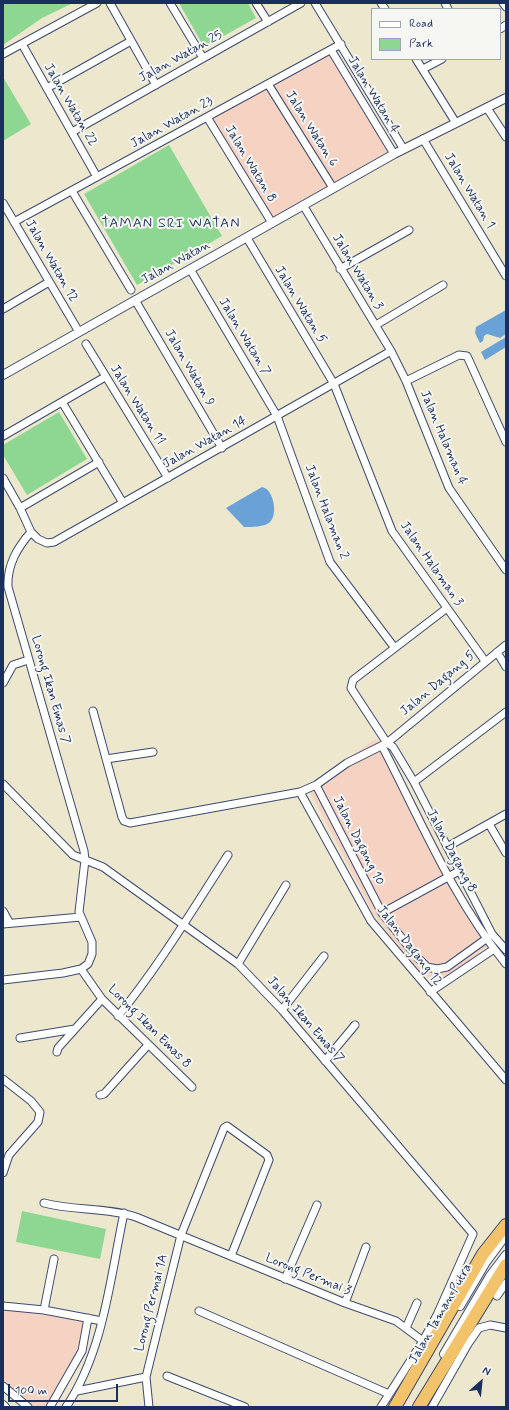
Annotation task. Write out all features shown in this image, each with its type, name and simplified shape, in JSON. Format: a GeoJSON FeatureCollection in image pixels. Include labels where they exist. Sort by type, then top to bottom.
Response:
{"type":"FeatureCollection","features":[{"type":"Feature","properties":{"kind":"highway"},"geometry":{"type":"LineString","coordinates":[[395,1407],[484,1254],[506,1225]]}},
{"type":"Feature","properties":{"kind":"highway"},"geometry":{"type":"LineString","coordinates":[[419,1407],[506,1265]]}},
{"type":"Feature","properties":{"kind":"street"},"geometry":{"type":"LineString","coordinates":[[3,54],[97,3]]}},
{"type":"Feature","properties":{"kind":"street"},"geometry":{"type":"LineString","coordinates":[[110,3],[156,85]]}},
{"type":"Feature","properties":{"kind":"street"},"geometry":{"type":"LineString","coordinates":[[170,3],[202,58]]}},
{"type":"Feature","properties":{"kind":"street"},"geometry":{"type":"LineString","coordinates":[[256,3],[268,22]]}},
{"type":"Feature","properties":{"kind":"street","name":"Jalan Watan 25"},"geometry":{"type":"LineString","coordinates":[[72,132],[301,3]]}},
{"type":"Feature","properties":{"kind":"street","name":"Jalan Watan 4"},"geometry":{"type":"LineString","coordinates":[[315,3],[404,148]]}},
{"type":"Feature","properties":{"kind":"street"},"geometry":{"type":"LineString","coordinates":[[503,3],[506,7]]}},
{"type":"Feature","properties":{"kind":"street"},"geometry":{"type":"LineString","coordinates":[[47,88],[131,41]]}},
{"type":"Feature","properties":{"kind":"street","name":"Jalan Watan 22"},"geometry":{"type":"LineString","coordinates":[[22,44],[98,177]]}},
{"type":"Feature","properties":{"kind":"street","name":"Jalan Watan 23"},"geometry":{"type":"LineString","coordinates":[[14,222],[341,44]]}},
{"type":"Feature","properties":{"kind":"street","name":"Jalan Watan 4"},"geometry":{"type":"LineString","coordinates":[[331,50],[394,154]]}},
{"type":"Feature","properties":{"kind":"street"},"geometry":{"type":"LineString","coordinates":[[417,60],[456,123]]}},
{"type":"Feature","properties":{"kind":"street"},"geometry":{"type":"LineString","coordinates":[[423,69],[440,60]]}},
{"type":"Feature","properties":{"kind":"street","name":"Jalan Watan 6"},"geometry":{"type":"LineString","coordinates":[[268,84],[333,188]]}},
{"type":"Feature","properties":{"kind":"street","name":"Jalan Watan"},"geometry":{"type":"LineString","coordinates":[[3,375],[404,148],[506,98]]}},
{"type":"Feature","properties":{"kind":"street"},"geometry":{"type":"LineString","coordinates":[[487,108],[506,137]]}},
{"type":"Feature","properties":{"kind":"street","name":"Jalan Watan 8"},"geometry":{"type":"LineString","coordinates":[[207,117],[272,224]]}},
{"type":"Feature","properties":{"kind":"street","name":"Jalan Watan 1"},"geometry":{"type":"LineString","coordinates":[[423,138],[506,276]]}},
{"type":"Feature","properties":{"kind":"street"},"geometry":{"type":"LineString","coordinates":[[72,191],[131,290]]}},
{"type":"Feature","properties":{"kind":"street","name":"Jalan Watan 12"},"geometry":{"type":"LineString","coordinates":[[3,202],[79,332]]}},
{"type":"Feature","properties":{"kind":"street","name":"Jalan Watan 3"},"geometry":{"type":"LineString","coordinates":[[303,205],[340,269],[391,351]]}},
{"type":"Feature","properties":{"kind":"street"},"geometry":{"type":"LineString","coordinates":[[340,269],[409,230]]}},
{"type":"Feature","properties":{"kind":"street","name":"Jalan Watan 5"},"geometry":{"type":"LineString","coordinates":[[247,238],[334,384]]}},
{"type":"Feature","properties":{"kind":"street","name":"Jalan Watan 7"},"geometry":{"type":"LineString","coordinates":[[190,269],[277,416]]}},
{"type":"Feature","properties":{"kind":"street"},"geometry":{"type":"LineString","coordinates":[[4,307],[49,282]]}},
{"type":"Feature","properties":{"kind":"street"},"geometry":{"type":"LineString","coordinates":[[376,325],[444,285]]}},
{"type":"Feature","properties":{"kind":"street","name":"Jalan Watan 9"},"geometry":{"type":"LineString","coordinates":[[135,300],[222,448]]}},
{"type":"Feature","properties":{"kind":"street","name":"Jalan Watan 11"},"geometry":{"type":"LineString","coordinates":[[86,344],[168,478]]}},
{"type":"Feature","properties":{"kind":"street","name":"Jalan Watan 14"},"geometry":{"type":"LineString","coordinates":[[31,532],[38,539],[47,543],[54,542],[391,351]]}},
{"type":"Feature","properties":{"kind":"street","name":"Jalan Halaman 4"},"geometry":{"type":"LineString","coordinates":[[391,351],[406,381],[449,488],[506,570]]}},
{"type":"Feature","properties":{"kind":"street"},"geometry":{"type":"LineString","coordinates":[[406,381],[462,354],[469,358],[506,442]]}},
{"type":"Feature","properties":{"kind":"street"},"geometry":{"type":"LineString","coordinates":[[3,436],[105,377]]}},
{"type":"Feature","properties":{"kind":"street","name":"Jalan Halaman 3"},"geometry":{"type":"LineString","coordinates":[[334,384],[392,531],[485,661]]}},
{"type":"Feature","properties":{"kind":"street"},"geometry":{"type":"LineString","coordinates":[[62,402],[123,503]]}},
{"type":"Feature","properties":{"kind":"street","name":"Jalan Halaman 2"},"geometry":{"type":"LineString","coordinates":[[277,416],[330,562],[394,647]]}},
{"type":"Feature","properties":{"kind":"street"},"geometry":{"type":"LineString","coordinates":[[20,508],[99,462]]}},
{"type":"Feature","properties":{"kind":"street"},"geometry":{"type":"LineString","coordinates":[[3,478],[20,508],[31,532]]}},
{"type":"Feature","properties":{"kind":"street","name":"Lorong Ikan Emas 7"},"geometry":{"type":"LineString","coordinates":[[31,532],[15,554],[8,575],[12,604],[83,844],[85,860],[80,902],[81,917]]}},
{"type":"Feature","properties":{"kind":"street"},"geometry":{"type":"LineString","coordinates":[[447,608],[394,647],[350,684],[354,694],[384,744],[393,747],[414,782],[492,934],[506,950]]}},
{"type":"Feature","properties":{"kind":"street","name":"Jalan Dagang 5"},"geometry":{"type":"LineString","coordinates":[[384,744],[506,645]]}},
{"type":"Feature","properties":{"kind":"street"},"geometry":{"type":"LineString","coordinates":[[497,652],[506,667]]}},
{"type":"Feature","properties":{"kind":"street"},"geometry":{"type":"LineString","coordinates":[[3,683],[14,665],[28,660]]}},
{"type":"Feature","properties":{"kind":"street"},"geometry":{"type":"LineString","coordinates":[[93,711],[124,821],[130,823],[300,792],[316,785],[347,763],[384,744]]}},
{"type":"Feature","properties":{"kind":"street"},"geometry":{"type":"LineString","coordinates":[[414,782],[506,712]]}},
{"type":"Feature","properties":{"kind":"street","name":"Jalan Dagang 8"},"geometry":{"type":"LineString","coordinates":[[384,744],[449,877],[486,939],[506,964]]}},
{"type":"Feature","properties":{"kind":"street"},"geometry":{"type":"LineString","coordinates":[[106,759],[153,752]]}},
{"type":"Feature","properties":{"kind":"street","name":"Jalan Ikan Emas 7"},"geometry":{"type":"LineString","coordinates":[[3,784],[68,851],[103,867],[238,964],[282,1010],[371,1117],[473,1234],[437,1315],[423,1341]]}},
{"type":"Feature","properties":{"kind":"street","name":"Jalan Dagang 10"},"geometry":{"type":"LineString","coordinates":[[316,785],[382,913],[416,956],[427,967],[437,969],[447,967],[486,939]]}},
{"type":"Feature","properties":{"kind":"street","name":"Jalan Dagang 12"},"geometry":{"type":"LineString","coordinates":[[300,792],[371,921],[506,1080]]}},
{"type":"Feature","properties":{"kind":"street"},"geometry":{"type":"LineString","coordinates":[[447,847],[506,814]]}},
{"type":"Feature","properties":{"kind":"street"},"geometry":{"type":"LineString","coordinates":[[489,824],[506,853]]}},
{"type":"Feature","properties":{"kind":"street"},"geometry":{"type":"LineString","coordinates":[[118,1016],[132,999],[184,924],[228,855]]}},
{"type":"Feature","properties":{"kind":"street"},"geometry":{"type":"LineString","coordinates":[[382,913],[459,871]]}},
{"type":"Feature","properties":{"kind":"street"},"geometry":{"type":"LineString","coordinates":[[238,964],[286,885]]}},
{"type":"Feature","properties":{"kind":"street"},"geometry":{"type":"LineString","coordinates":[[3,911],[6,923],[81,917],[88,929],[93,948],[90,959],[81,969],[62,973],[3,980]]}},
{"type":"Feature","properties":{"kind":"street"},"geometry":{"type":"LineString","coordinates":[[430,992],[494,949]]}},
{"type":"Feature","properties":{"kind":"street"},"geometry":{"type":"LineString","coordinates":[[282,1010],[324,956]]}},
{"type":"Feature","properties":{"kind":"street","name":"Lorong Ikan Emas 8"},"geometry":{"type":"LineString","coordinates":[[81,969],[102,999],[192,1087]]}},
{"type":"Feature","properties":{"kind":"street"},"geometry":{"type":"LineString","coordinates":[[56,1052],[102,999]]}},
{"type":"Feature","properties":{"kind":"street"},"geometry":{"type":"LineString","coordinates":[[325,1060],[355,1025]]}},
{"type":"Feature","properties":{"kind":"street"},"geometry":{"type":"LineString","coordinates":[[20,1038],[74,1030]]}},
{"type":"Feature","properties":{"kind":"street"},"geometry":{"type":"LineString","coordinates":[[100,1095],[104,1094],[148,1045]]}},
{"type":"Feature","properties":{"kind":"street"},"geometry":{"type":"LineString","coordinates":[[3,1079],[31,1101],[40,1112],[38,1122],[9,1155],[3,1173]]}},
{"type":"Feature","properties":{"kind":"street","name":"Lorong Permai 1A"},"geometry":{"type":"LineString","coordinates":[[149,1407],[146,1377],[181,1235],[224,1128],[227,1126],[267,1155],[269,1160],[231,1256]]}},
{"type":"Feature","properties":{"kind":"street"},"geometry":{"type":"LineString","coordinates":[[3,1150],[9,1155]]}},
{"type":"Feature","properties":{"kind":"street","name":"Lorong Permai 3"},"geometry":{"type":"LineString","coordinates":[[44,1203],[56,1206],[124,1213],[345,1303],[396,1321],[423,1341]]}},
{"type":"Feature","properties":{"kind":"street"},"geometry":{"type":"LineString","coordinates":[[285,1279],[317,1205]]}},
{"type":"Feature","properties":{"kind":"street"},"geometry":{"type":"LineString","coordinates":[[66,1407],[77,1391],[93,1353],[102,1321],[124,1213]]}},
{"type":"Feature","properties":{"kind":"street","name":"Jalan Taman Putra"},"geometry":{"type":"LineString","coordinates":[[401,1407],[486,1262],[506,1235]]}},
{"type":"Feature","properties":{"kind":"street"},"geometry":{"type":"LineString","coordinates":[[345,1303],[366,1247]]}},
{"type":"Feature","properties":{"kind":"street","name":"Jalan Taman Putra"},"geometry":{"type":"LineString","coordinates":[[414,1407],[490,1276],[506,1255]]}},
{"type":"Feature","properties":{"kind":"street"},"geometry":{"type":"LineString","coordinates":[[44,1310],[54,1258]]}},
{"type":"Feature","properties":{"kind":"street"},"geometry":{"type":"LineString","coordinates":[[497,1296],[506,1283]]}},
{"type":"Feature","properties":{"kind":"street"},"geometry":{"type":"LineString","coordinates":[[406,1328],[417,1303]]}},
{"type":"Feature","properties":{"kind":"street"},"geometry":{"type":"LineString","coordinates":[[3,1306],[44,1310],[102,1321]]}},
{"type":"Feature","properties":{"kind":"street"},"geometry":{"type":"LineString","coordinates":[[199,1311],[389,1394]]}},
{"type":"Feature","properties":{"kind":"street"},"geometry":{"type":"LineString","coordinates":[[50,1407],[82,1352],[88,1318]]}},
{"type":"Feature","properties":{"kind":"street"},"geometry":{"type":"LineString","coordinates":[[432,1407],[468,1344],[479,1328],[490,1325],[506,1328]]}},
{"type":"Feature","properties":{"kind":"street"},"geometry":{"type":"LineString","coordinates":[[381,1407],[423,1341]]}},
{"type":"Feature","properties":{"kind":"street"},"geometry":{"type":"LineString","coordinates":[[167,1376],[245,1407]]}},
{"type":"Feature","properties":{"kind":"street"},"geometry":{"type":"LineString","coordinates":[[77,1391],[146,1377]]}},
{"type":"Feature","properties":{"kind":"street"},"geometry":{"type":"LineString","coordinates":[[3,1386],[28,1407]]}},
{"type":"Feature","properties":{"kind":"street"},"geometry":{"type":"LineString","coordinates":[[221,1407],[225,1400]]}},
{"type":"Feature","properties":{"kind":"shaded area"},"geometry":{"type":"Polygon","coordinates":[[[330,53],[389,151],[272,218],[211,118],[330,53]]]}},
{"type":"Feature","properties":{"kind":"shaded area"},"geometry":{"type":"Polygon","coordinates":[[[376,739],[389,751],[458,884],[492,943],[448,976],[436,978],[422,975],[381,924],[373,913],[307,786],[376,739]]]}},
{"type":"Feature","properties":{"kind":"shaded area"},"geometry":{"type":"Polygon","coordinates":[[[3,1309],[83,1320],[79,1350],[46,1407],[32,1407],[3,1383],[3,1309]]]}},
{"type":"Feature","properties":{"kind":"green space"},"geometry":{"type":"Polygon","coordinates":[[[3,3],[73,3],[42,18],[3,45],[3,3]]]}},
{"type":"Feature","properties":{"kind":"green space"},"geometry":{"type":"Polygon","coordinates":[[[179,3],[248,3],[256,18],[204,47],[179,3]]]}},
{"type":"Feature","properties":{"kind":"green space"},"geometry":{"type":"Polygon","coordinates":[[[3,77],[31,124],[3,141],[3,77]]]}},
{"type":"Feature","properties":{"kind":"green space"},"geometry":{"type":"Polygon","coordinates":[[[169,145],[222,236],[137,285],[84,194],[169,145]]]}},
{"type":"Feature","properties":{"kind":"green space"},"geometry":{"type":"Polygon","coordinates":[[[59,412],[87,459],[27,495],[3,455],[3,445],[59,412]]]}},
{"type":"Feature","properties":{"kind":"green space"},"geometry":{"type":"Polygon","coordinates":[[[22,1211],[106,1229],[100,1259],[16,1242],[22,1211]]]}},
{"type":"Feature","properties":{"kind":"water"},"geometry":{"type":"Polygon","coordinates":[[[506,310],[506,334],[500,338],[487,334],[480,343],[475,333],[476,327],[506,310]]]}},
{"type":"Feature","properties":{"kind":"water"},"geometry":{"type":"Polygon","coordinates":[[[506,337],[506,347],[485,360],[481,352],[506,337]]]}},
{"type":"Feature","properties":{"kind":"water"},"geometry":{"type":"Polygon","coordinates":[[[262,487],[269,492],[274,503],[274,514],[272,519],[265,525],[244,527],[226,508],[262,487]]]}},
{"type":"Feature","properties":{"kind":"district","name":"TAMAN SRI WATAN"},"geometry":{"type":"Point","coordinates":[171,224]}}]}
